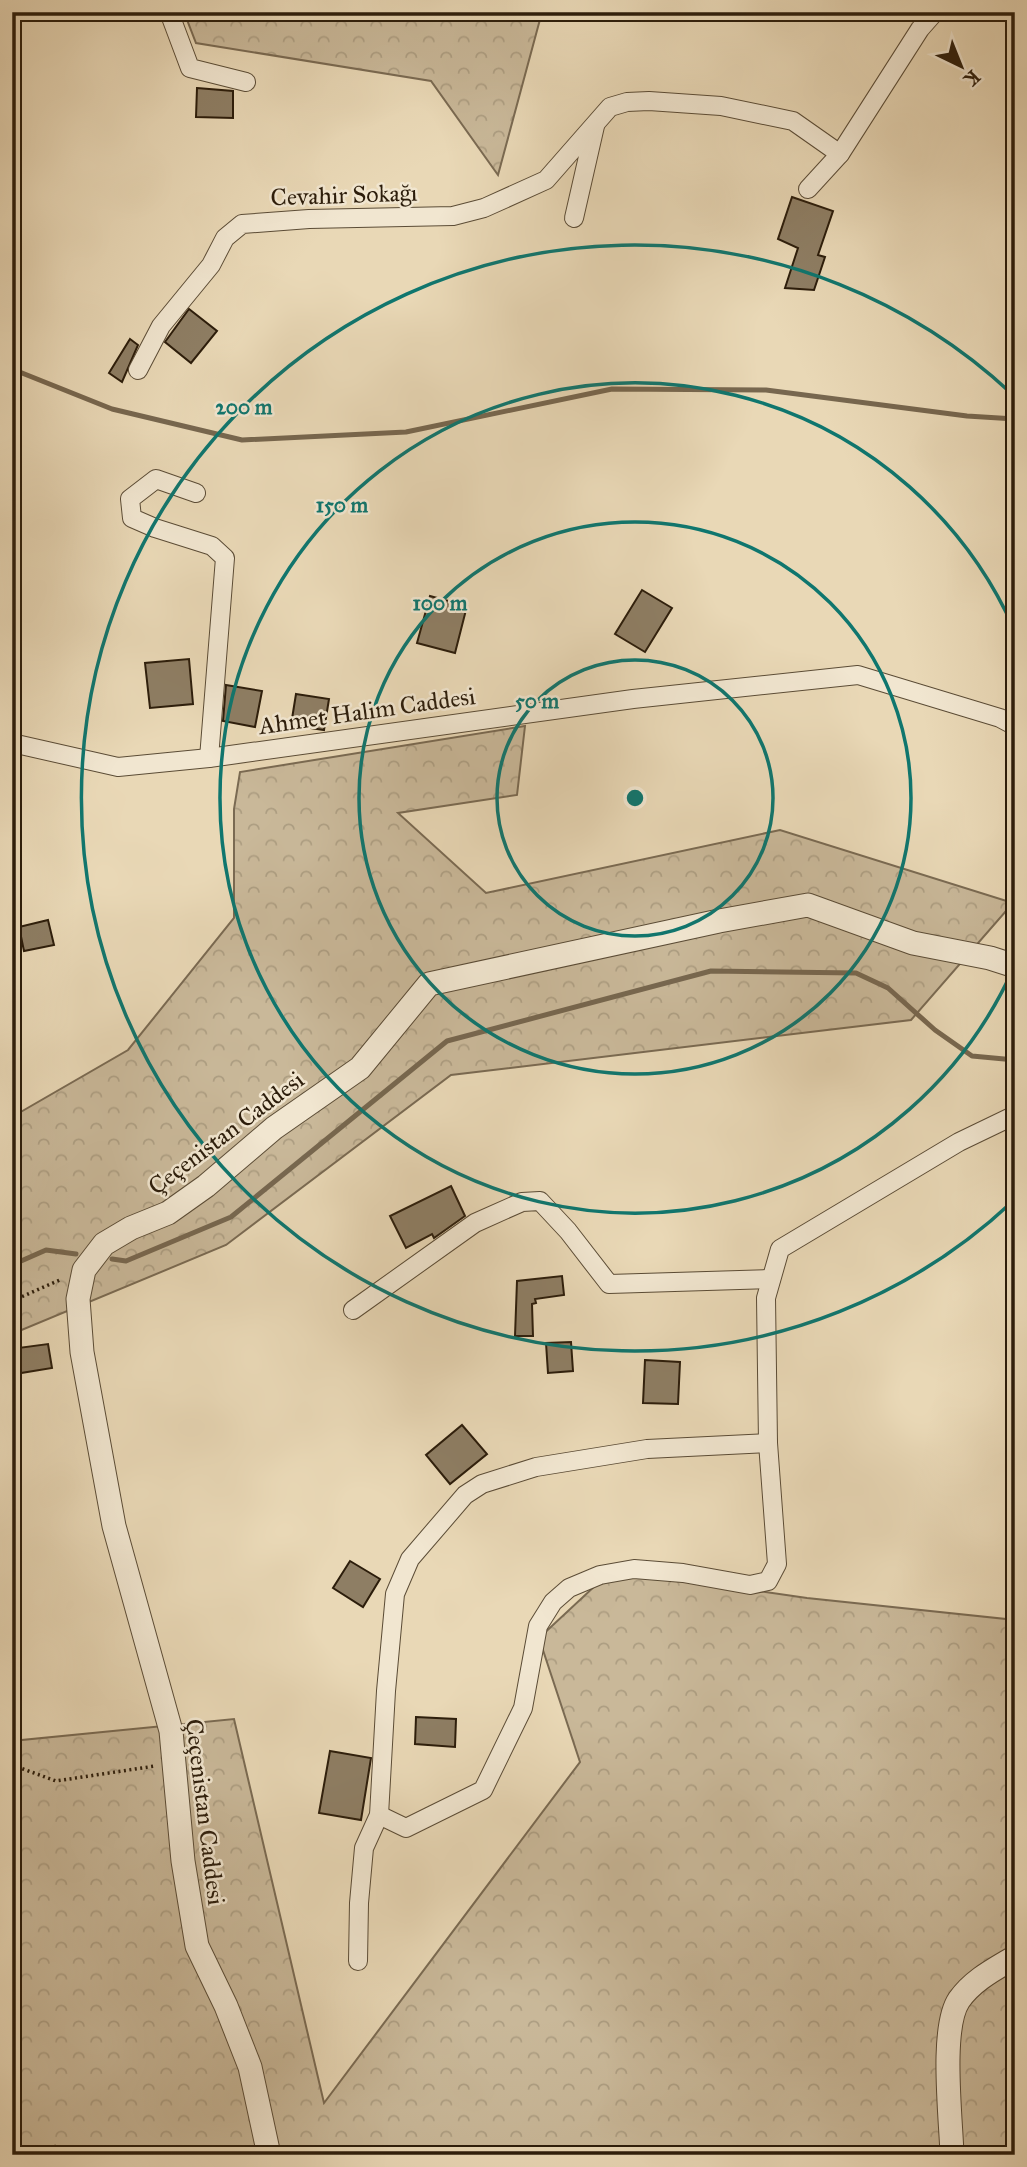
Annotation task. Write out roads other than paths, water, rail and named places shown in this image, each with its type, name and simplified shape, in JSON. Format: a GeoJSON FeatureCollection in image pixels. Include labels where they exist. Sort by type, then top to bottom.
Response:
{"type":"FeatureCollection","features":[{"type":"Feature","properties":{"kind":"street"},"geometry":{"type":"LineString","coordinates":[[169,12],[190,68],[246,82]]}},
{"type":"Feature","properties":{"kind":"street"},"geometry":{"type":"LineString","coordinates":[[808,189],[840,154],[920,29],[935,12]]}},
{"type":"Feature","properties":{"kind":"street","name":"Cevahir Sokağı"},"geometry":{"type":"LineString","coordinates":[[138,370],[162,326],[211,265],[225,238],[242,224],[309,219],[453,216],[484,208],[546,180],[611,107],[649,101],[721,106],[793,121],[840,154]]}},
{"type":"Feature","properties":{"kind":"street"},"geometry":{"type":"LineString","coordinates":[[574,218],[595,123]]}},
{"type":"Feature","properties":{"kind":"street"},"geometry":{"type":"LineString","coordinates":[[196,493],[156,480],[130,499],[132,518],[212,546],[225,558],[209,758]]}},
{"type":"Feature","properties":{"kind":"street","name":"Ahmet Halim Caddesi"},"geometry":{"type":"LineString","coordinates":[[12,743],[118,767],[209,758],[633,699],[858,675],[1000,718],[1015,726]]}},
{"type":"Feature","properties":{"kind":"street","name":"Çeçenistan Caddesi"},"geometry":{"type":"LineString","coordinates":[[269,2155],[250,2067],[226,2006],[197,1946],[183,1861],[171,1731],[114,1526],[82,1352],[78,1298],[83,1270],[104,1244],[131,1228],[168,1213],[206,1186],[274,1128],[360,1068],[429,984],[719,921],[808,905],[913,943],[990,958],[1015,966]]}},
{"type":"Feature","properties":{"kind":"street"},"geometry":{"type":"LineString","coordinates":[[379,1815],[406,1828],[484,1790],[523,1708],[538,1626],[553,1602],[569,1588],[600,1575],[634,1569],[683,1573],[750,1585],[768,1581],[777,1564],[768,1443],[766,1298],[780,1249],[959,1142],[1015,1115]]}},
{"type":"Feature","properties":{"kind":"street"},"geometry":{"type":"LineString","coordinates":[[352,1310],[475,1223],[522,1202],[540,1201],[568,1231],[609,1283],[771,1279]]}},
{"type":"Feature","properties":{"kind":"street"},"geometry":{"type":"LineString","coordinates":[[358,1961],[364,1848],[379,1815],[395,1594],[410,1559],[465,1494],[482,1484],[548,1465],[647,1449],[768,1443]]}},
{"type":"Feature","properties":{"kind":"street"},"geometry":{"type":"LineString","coordinates":[[952,2155],[948,2038],[958,2001],[980,1978],[1015,1957]]}},
{"type":"Feature","properties":{"kind":"waterway"},"geometry":{"type":"LineString","coordinates":[[12,369],[112,409],[242,440],[406,432],[612,389],[766,390],[967,416],[1015,419]]}},
{"type":"Feature","properties":{"kind":"waterway"},"geometry":{"type":"LineString","coordinates":[[112,1259],[126,1261],[231,1217],[447,1041],[711,971],[856,973],[888,988],[935,1030],[972,1056],[1015,1060]]}},
{"type":"Feature","properties":{"kind":"waterway"},"geometry":{"type":"LineString","coordinates":[[12,1265],[46,1250],[76,1254]]}}]}
